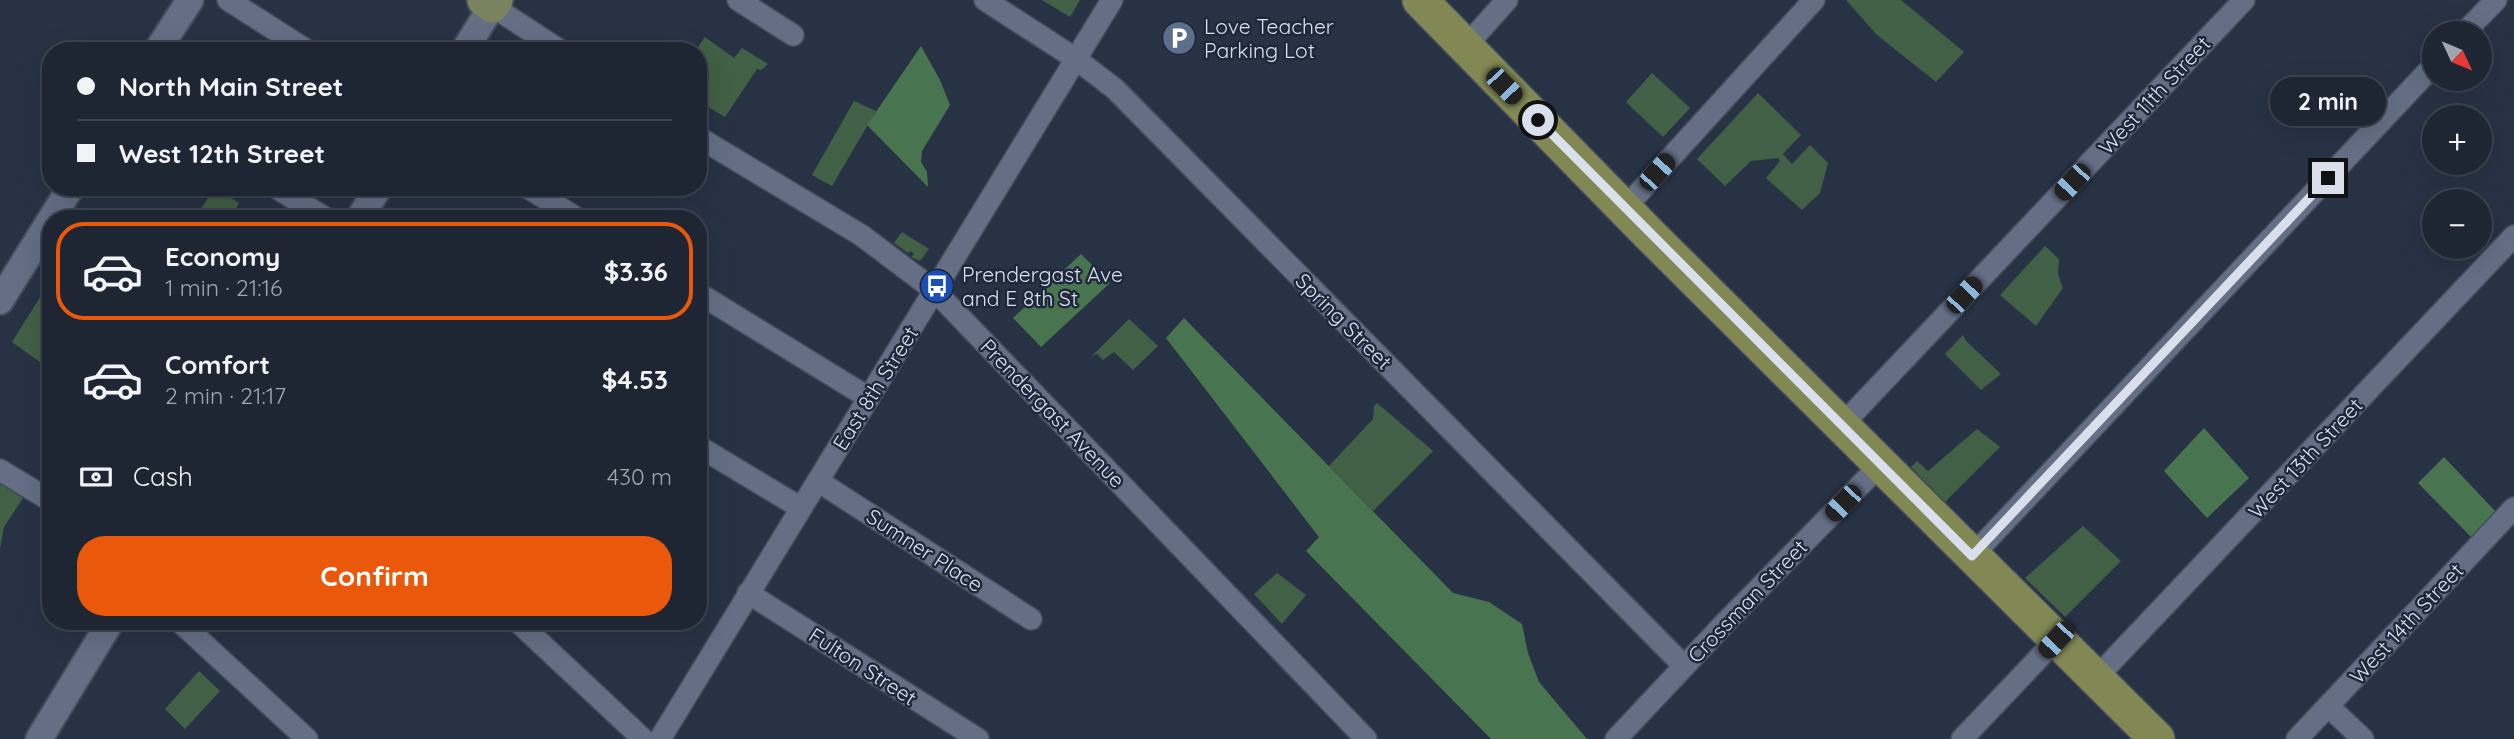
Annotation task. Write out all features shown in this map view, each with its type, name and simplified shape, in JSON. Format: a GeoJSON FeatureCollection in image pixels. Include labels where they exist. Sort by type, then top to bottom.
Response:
{"type":"FeatureCollection","features":[{"type":"Feature","properties":{"kind":"highway"},"geometry":{"type":"LineString","coordinates":[[1420,0],[1624,209],[1852,415],[1880,465],[2157,739]]}},
{"type":"Feature","properties":{"kind":"street"},"geometry":{"type":"LineString","coordinates":[[164,42],[190,0]]}},
{"type":"Feature","properties":{"kind":"street"},"geometry":{"type":"LineString","coordinates":[[228,0],[294,42]]}},
{"type":"Feature","properties":{"kind":"street"},"geometry":{"type":"LineString","coordinates":[[738,0],[793,35]]}},
{"type":"Feature","properties":{"kind":"street","name":"Spring Street"},"geometry":{"type":"LineString","coordinates":[[985,0],[1076,59],[1115,89],[1684,666]]}},
{"type":"Feature","properties":{"kind":"street","name":"East 8th Street"},"geometry":{"type":"LineString","coordinates":[[660,739],[1112,0]]}},
{"type":"Feature","properties":{"kind":"street"},"geometry":{"type":"LineString","coordinates":[[1465,47],[1507,0]]}},
{"type":"Feature","properties":{"kind":"street"},"geometry":{"type":"LineString","coordinates":[[1624,209],[1814,0]]}},
{"type":"Feature","properties":{"kind":"street","name":"West 11th Street"},"geometry":{"type":"LineString","coordinates":[[1852,415],[2244,0]]}},
{"type":"Feature","properties":{"kind":"street"},"geometry":{"type":"LineString","coordinates":[[2476,21],[2496,0]]}},
{"type":"Feature","properties":{"kind":"street"},"geometry":{"type":"LineString","coordinates":[[469,42],[491,2],[548,42]]}},
{"type":"Feature","properties":{"kind":"street"},"geometry":{"type":"LineString","coordinates":[[1972,556],[2422,78]]}},
{"type":"Feature","properties":{"kind":"street","name":"Prendergast Avenue"},"geometry":{"type":"LineString","coordinates":[[707,142],[861,235],[934,290],[1366,739]]}},
{"type":"Feature","properties":{"kind":"street"},"geometry":{"type":"LineString","coordinates":[[290,196],[312,210]]}},
{"type":"Feature","properties":{"kind":"street"},"geometry":{"type":"LineString","coordinates":[[541,196],[564,210]]}},
{"type":"Feature","properties":{"kind":"street"},"geometry":{"type":"LineString","coordinates":[[0,301],[42,234]]}},
{"type":"Feature","properties":{"kind":"street","name":"West 13th Street"},"geometry":{"type":"LineString","coordinates":[[2095,679],[2514,236]]}},
{"type":"Feature","properties":{"kind":"street"},"geometry":{"type":"LineString","coordinates":[[707,299],[869,398]]}},
{"type":"Feature","properties":{"kind":"street"},"geometry":{"type":"LineString","coordinates":[[707,451],[801,508]]}},
{"type":"Feature","properties":{"kind":"street","name":"Crossman Street"},"geometry":{"type":"LineString","coordinates":[[1616,739],[1880,465]]}},
{"type":"Feature","properties":{"kind":"street"},"geometry":{"type":"LineString","coordinates":[[0,470],[42,496]]}},
{"type":"Feature","properties":{"kind":"street","name":"Sumner Place"},"geometry":{"type":"LineString","coordinates":[[818,481],[1031,619]]}},
{"type":"Feature","properties":{"kind":"street","name":"West 14th Street"},"geometry":{"type":"LineString","coordinates":[[2297,739],[2514,508]]}},
{"type":"Feature","properties":{"kind":"street","name":"Fulton Street"},"geometry":{"type":"LineString","coordinates":[[748,593],[978,739]]}},
{"type":"Feature","properties":{"kind":"street"},"geometry":{"type":"LineString","coordinates":[[39,739],[106,630]]}},
{"type":"Feature","properties":{"kind":"street"},"geometry":{"type":"LineString","coordinates":[[189,630],[307,739]]}},
{"type":"Feature","properties":{"kind":"street"},"geometry":{"type":"LineString","coordinates":[[527,630],[643,739]]}},
{"type":"Feature","properties":{"kind":"street"},"geometry":{"type":"LineString","coordinates":[[1962,739],[2056,640]]}},
{"type":"Feature","properties":{"kind":"street"},"geometry":{"type":"LineString","coordinates":[[2328,706],[2363,739]]}},
{"type":"Feature","properties":{"kind":"green space"},"geometry":{"type":"Polygon","coordinates":[[[1042,0],[1080,0],[1070,17],[1042,0]]]}},
{"type":"Feature","properties":{"kind":"green space"},"geometry":{"type":"Polygon","coordinates":[[[1846,0],[1901,0],[1964,52],[1936,82],[1877,35],[1846,0]]]}},
{"type":"Feature","properties":{"kind":"green space"},"geometry":{"type":"Polygon","coordinates":[[[705,37],[734,58],[742,48],[768,64],[761,70],[757,69],[725,117],[707,106],[707,42],[701,42],[705,37]]]}},
{"type":"Feature","properties":{"kind":"green space"},"geometry":{"type":"Polygon","coordinates":[[[921,46],[950,105],[922,151],[921,162],[927,172],[928,187],[867,125],[921,46]]]}},
{"type":"Feature","properties":{"kind":"green space"},"geometry":{"type":"Polygon","coordinates":[[[1652,73],[1690,108],[1663,137],[1626,102],[1652,73]]]}},
{"type":"Feature","properties":{"kind":"green space"},"geometry":{"type":"Polygon","coordinates":[[[1758,93],[1801,135],[1783,154],[1792,164],[1810,145],[1828,163],[1820,193],[1802,210],[1766,178],[1780,161],[1778,158],[1751,161],[1725,186],[1697,159],[1758,93]]]}},
{"type":"Feature","properties":{"kind":"green space"},"geometry":{"type":"Polygon","coordinates":[[[854,101],[876,111],[832,186],[812,175],[854,101]]]}},
{"type":"Feature","properties":{"kind":"green space"},"geometry":{"type":"Polygon","coordinates":[[[210,196],[228,196],[239,203],[235,210],[200,210],[210,196]]]}},
{"type":"Feature","properties":{"kind":"green space"},"geometry":{"type":"Polygon","coordinates":[[[902,232],[929,249],[920,261],[911,257],[914,254],[911,251],[908,253],[894,243],[902,232]]]}},
{"type":"Feature","properties":{"kind":"green space"},"geometry":{"type":"Polygon","coordinates":[[[2045,246],[2059,259],[2058,274],[2063,288],[2036,326],[2000,295],[2045,246]]]}},
{"type":"Feature","properties":{"kind":"green space"},"geometry":{"type":"Polygon","coordinates":[[[1081,254],[1110,283],[1041,347],[1013,318],[1081,254]]]}},
{"type":"Feature","properties":{"kind":"green space"},"geometry":{"type":"Polygon","coordinates":[[[42,294],[42,364],[12,342],[42,294]]]}},
{"type":"Feature","properties":{"kind":"green space"},"geometry":{"type":"Polygon","coordinates":[[[1184,318],[1453,593],[1489,602],[1522,624],[1528,653],[1539,682],[1587,739],[1491,739],[1306,551],[1319,537],[1166,338],[1184,318]]]}},
{"type":"Feature","properties":{"kind":"green space"},"geometry":{"type":"Polygon","coordinates":[[[1129,319],[1158,346],[1133,370],[1114,352],[1103,360],[1097,354],[1091,357],[1129,319]]]}},
{"type":"Feature","properties":{"kind":"green space"},"geometry":{"type":"Polygon","coordinates":[[[1963,335],[2001,374],[1981,390],[1945,354],[1963,335]]]}},
{"type":"Feature","properties":{"kind":"green space"},"geometry":{"type":"Polygon","coordinates":[[[1377,403],[1433,451],[1373,511],[1329,466],[1373,419],[1374,406],[1377,403]]]}},
{"type":"Feature","properties":{"kind":"green space"},"geometry":{"type":"Polygon","coordinates":[[[2204,428],[2249,478],[2207,518],[2164,471],[2204,428]]]}},
{"type":"Feature","properties":{"kind":"green space"},"geometry":{"type":"Polygon","coordinates":[[[1977,429],[2000,447],[1945,502],[1911,467],[1917,461],[1928,471],[1977,429]]]}},
{"type":"Feature","properties":{"kind":"green space"},"geometry":{"type":"Polygon","coordinates":[[[2444,457],[2497,513],[2472,538],[2418,483],[2444,457]]]}},
{"type":"Feature","properties":{"kind":"green space"},"geometry":{"type":"Polygon","coordinates":[[[0,484],[23,498],[4,527],[0,548],[0,484]]]}},
{"type":"Feature","properties":{"kind":"green space"},"geometry":{"type":"Polygon","coordinates":[[[2083,526],[2121,561],[2065,617],[2025,578],[2083,526]]]}},
{"type":"Feature","properties":{"kind":"green space"},"geometry":{"type":"Polygon","coordinates":[[[1277,573],[1306,595],[1282,624],[1254,594],[1277,573]]]}},
{"type":"Feature","properties":{"kind":"green space"},"geometry":{"type":"Polygon","coordinates":[[[199,671],[220,691],[185,729],[165,709],[199,671]]]}},
{"type":"Feature","properties":{"kind":"place","name":"Love Teacher Parking Lot"},"geometry":{"type":"Point","coordinates":[1179,38]}},
{"type":"Feature","properties":{"kind":"place","name":"Prendergast Ave and E 8th St"},"geometry":{"type":"Point","coordinates":[937,286]}},
{"type":"Feature","properties":{"kind":"route"},"geometry":{"type":"LineString","coordinates":[[1538,120],[1972,556],[2328,178]]}}]}
